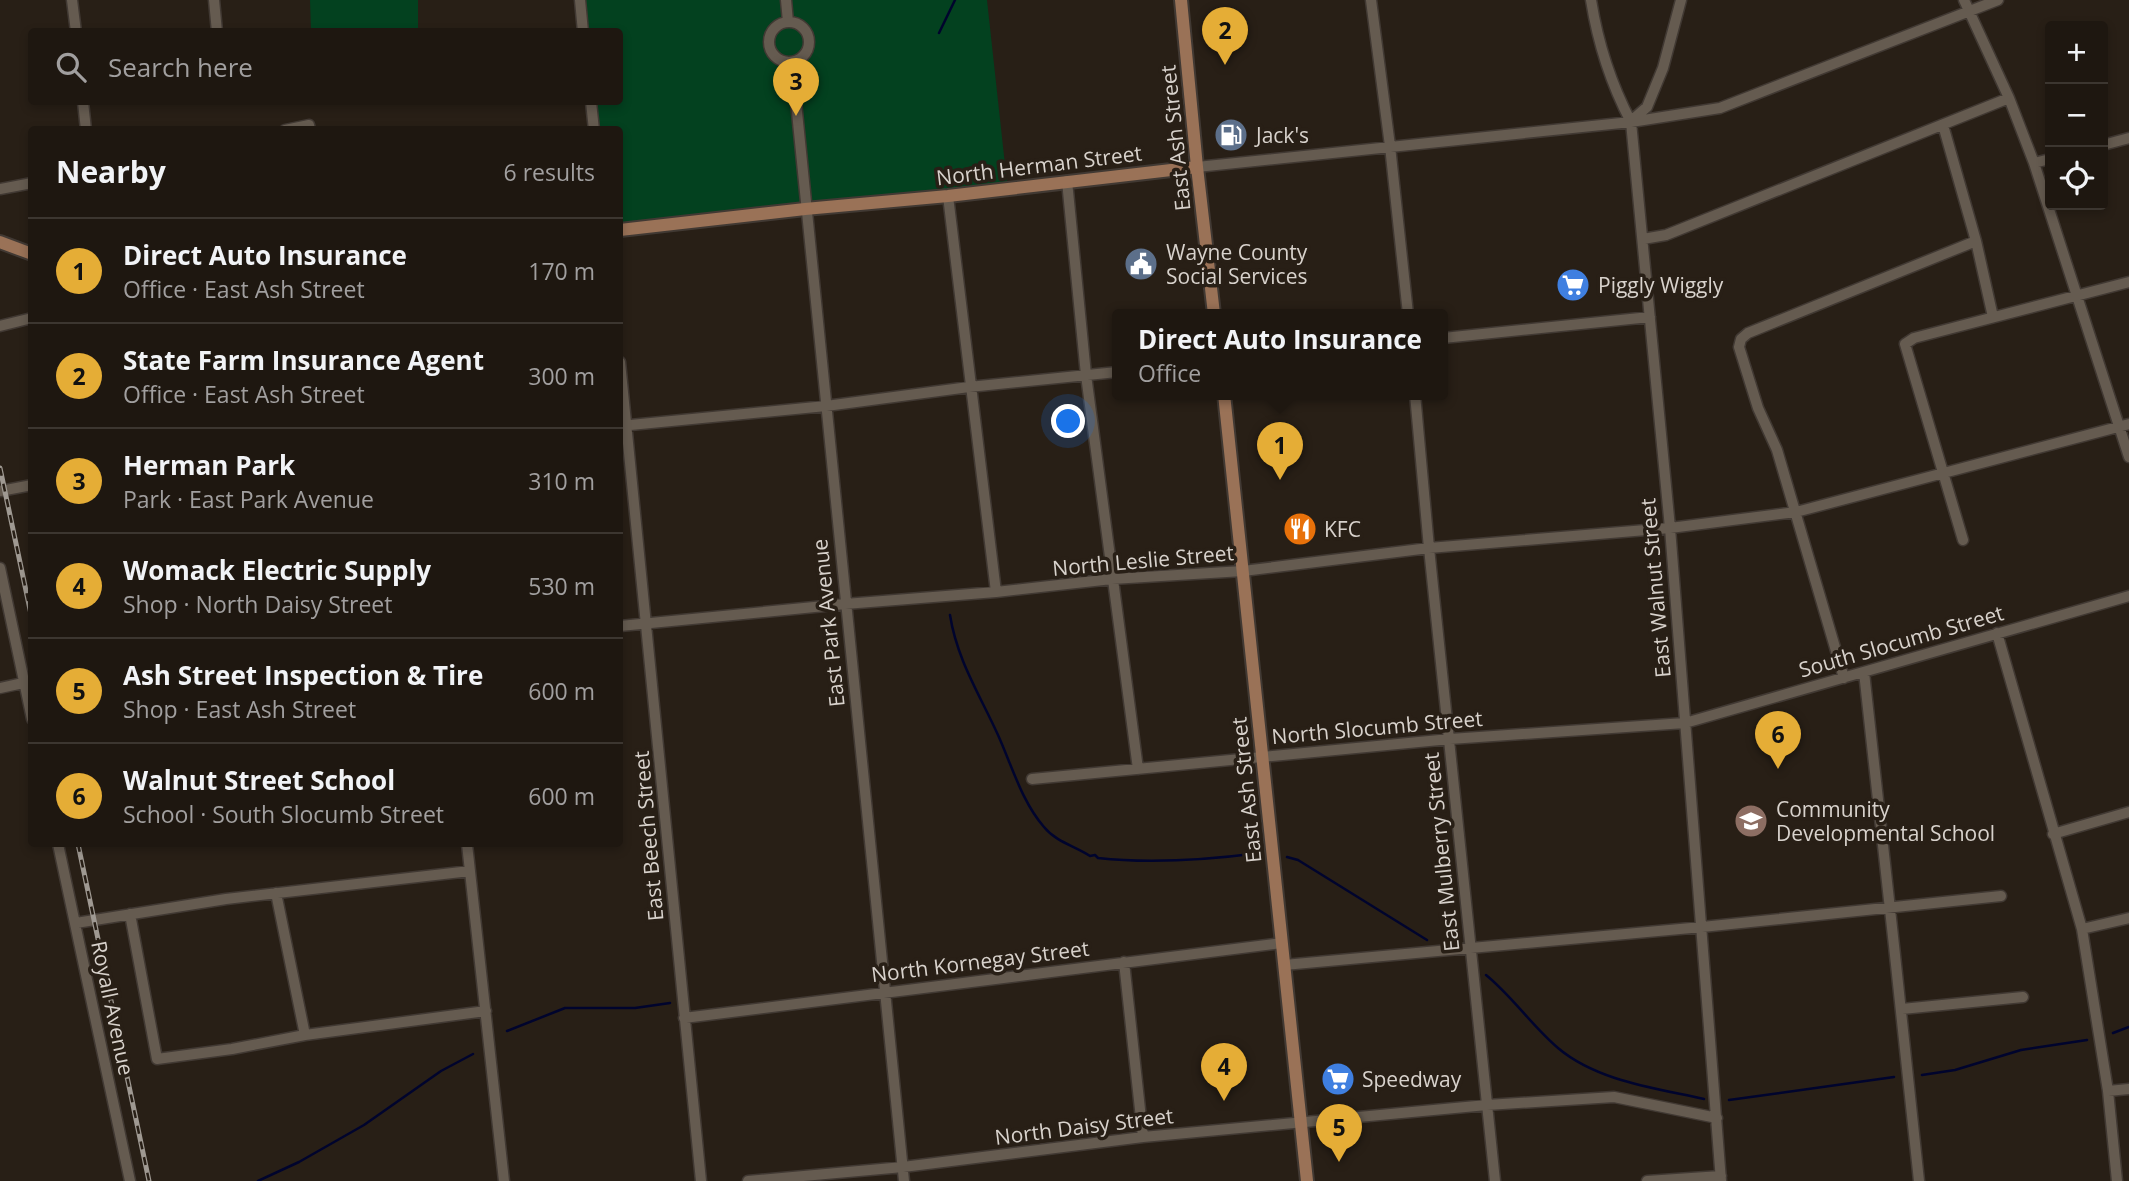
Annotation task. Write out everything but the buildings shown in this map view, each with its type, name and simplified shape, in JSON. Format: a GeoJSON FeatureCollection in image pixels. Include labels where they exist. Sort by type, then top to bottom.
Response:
{"type":"FeatureCollection","features":[{"type":"Feature","properties":{"kind":"main road","name":"East Ash Street"},"geometry":{"type":"LineString","coordinates":[[1181,0],[1196,167],[1213,309]]}},
{"type":"Feature","properties":{"kind":"main road","name":"North Herman Street"},"geometry":{"type":"LineString","coordinates":[[623,230],[1196,167]]}},
{"type":"Feature","properties":{"kind":"main road"},"geometry":{"type":"LineString","coordinates":[[0,242],[28,252]]}},
{"type":"Feature","properties":{"kind":"main road","name":"East Ash Street"},"geometry":{"type":"LineString","coordinates":[[1225,400],[1307,1181]]}},
{"type":"Feature","properties":{"kind":"street"},"geometry":{"type":"LineString","coordinates":[[72,0],[76,28]]}},
{"type":"Feature","properties":{"kind":"street"},"geometry":{"type":"LineString","coordinates":[[214,0],[217,28]]}},
{"type":"Feature","properties":{"kind":"street"},"geometry":{"type":"LineString","coordinates":[[580,0],[583,28]]}},
{"type":"Feature","properties":{"kind":"street"},"geometry":{"type":"LineString","coordinates":[[786,0],[788,22]]}},
{"type":"Feature","properties":{"kind":"street"},"geometry":{"type":"LineString","coordinates":[[1371,0],[1407,309]]}},
{"type":"Feature","properties":{"kind":"street","name":"East Walnut Street"},"geometry":{"type":"LineString","coordinates":[[1591,0],[1597,38],[1605,65],[1631,122],[1670,527],[1721,1178]]}},
{"type":"Feature","properties":{"kind":"street"},"geometry":{"type":"LineString","coordinates":[[1631,122],[1647,107],[1664,68],[1681,0]]}},
{"type":"Feature","properties":{"kind":"street"},"geometry":{"type":"LineString","coordinates":[[1964,0],[2034,163],[2076,296],[2124,425],[2129,457]]}},
{"type":"Feature","properties":{"kind":"street","name":"North Herman Street"},"geometry":{"type":"LineString","coordinates":[[1196,167],[1631,122],[1720,108],[1998,0]]}},
{"type":"Feature","properties":{"kind":"street"},"geometry":{"type":"LineString","coordinates":[[788,22],[802,26],[809,40],[803,56],[792,62],[776,57],[769,42],[775,27],[788,22]]}},
{"type":"Feature","properties":{"kind":"street","name":"East Park Avenue"},"geometry":{"type":"LineString","coordinates":[[792,62],[904,1181]]}},
{"type":"Feature","properties":{"kind":"street"},"geometry":{"type":"LineString","coordinates":[[1643,239],[1666,235],[2008,98]]}},
{"type":"Feature","properties":{"kind":"street"},"geometry":{"type":"LineString","coordinates":[[83,105],[86,126]]}},
{"type":"Feature","properties":{"kind":"street"},"geometry":{"type":"LineString","coordinates":[[591,105],[594,126]]}},
{"type":"Feature","properties":{"kind":"street"},"geometry":{"type":"LineString","coordinates":[[1943,125],[1976,241],[1993,317]]}},
{"type":"Feature","properties":{"kind":"street"},"geometry":{"type":"LineString","coordinates":[[2108,144],[2129,138]]}},
{"type":"Feature","properties":{"kind":"street"},"geometry":{"type":"LineString","coordinates":[[2034,163],[2045,160]]}},
{"type":"Feature","properties":{"kind":"street"},"geometry":{"type":"LineString","coordinates":[[1067,181],[1086,375],[1138,769]]}},
{"type":"Feature","properties":{"kind":"street"},"geometry":{"type":"LineString","coordinates":[[0,189],[28,184]]}},
{"type":"Feature","properties":{"kind":"street"},"geometry":{"type":"LineString","coordinates":[[948,196],[996,592]]}},
{"type":"Feature","properties":{"kind":"street"},"geometry":{"type":"LineString","coordinates":[[1843,678],[1777,450],[1759,408],[1739,348],[1741,339],[1748,333],[1976,241]]}},
{"type":"Feature","properties":{"kind":"street"},"geometry":{"type":"LineString","coordinates":[[1963,540],[1905,344],[1914,338],[2129,282]]}},
{"type":"Feature","properties":{"kind":"street"},"geometry":{"type":"LineString","coordinates":[[1448,337],[1650,317]]}},
{"type":"Feature","properties":{"kind":"street"},"geometry":{"type":"LineString","coordinates":[[0,326],[28,319]]}},
{"type":"Feature","properties":{"kind":"street"},"geometry":{"type":"LineString","coordinates":[[623,425],[826,406],[970,387],[1112,372]]}},
{"type":"Feature","properties":{"kind":"street","name":"East Mulberry Street"},"geometry":{"type":"LineString","coordinates":[[1416,400],[1495,1181]]}},
{"type":"Feature","properties":{"kind":"street","name":"East Beech Street"},"geometry":{"type":"LineString","coordinates":[[623,425],[647,624],[701,1181]]}},
{"type":"Feature","properties":{"kind":"street","name":"North Leslie Street"},"geometry":{"type":"LineString","coordinates":[[623,626],[1112,579],[1243,571],[1429,548],[1670,527],[1796,512],[2124,425]]}},
{"type":"Feature","properties":{"kind":"street"},"geometry":{"type":"LineString","coordinates":[[0,491],[28,486]]}},
{"type":"Feature","properties":{"kind":"street"},"geometry":{"type":"LineString","coordinates":[[0,568],[28,703]]}},
{"type":"Feature","properties":{"kind":"street","name":"South Slocumb Street"},"geometry":{"type":"LineString","coordinates":[[1685,723],[2129,596]]}},
{"type":"Feature","properties":{"kind":"street"},"geometry":{"type":"LineString","coordinates":[[1997,633],[2082,929],[2108,1091],[2117,1181]]}},
{"type":"Feature","properties":{"kind":"street"},"geometry":{"type":"LineString","coordinates":[[1864,672],[1919,1181]]}},
{"type":"Feature","properties":{"kind":"street"},"geometry":{"type":"LineString","coordinates":[[0,688],[23,683]]}},
{"type":"Feature","properties":{"kind":"street","name":"North Slocumb Street"},"geometry":{"type":"LineString","coordinates":[[1032,779],[1450,738],[1685,723]]}},
{"type":"Feature","properties":{"kind":"street"},"geometry":{"type":"LineString","coordinates":[[2053,834],[2129,812]]}},
{"type":"Feature","properties":{"kind":"street","name":"Royall Avenue"},"geometry":{"type":"LineString","coordinates":[[59,847],[130,1181]]}},
{"type":"Feature","properties":{"kind":"street"},"geometry":{"type":"LineString","coordinates":[[467,847],[504,1181]]}},
{"type":"Feature","properties":{"kind":"street"},"geometry":{"type":"LineString","coordinates":[[76,923],[276,894],[470,871]]}},
{"type":"Feature","properties":{"kind":"street"},"geometry":{"type":"LineString","coordinates":[[276,894],[305,1035]]}},
{"type":"Feature","properties":{"kind":"street"},"geometry":{"type":"LineString","coordinates":[[1284,965],[1702,927],[2001,896]]}},
{"type":"Feature","properties":{"kind":"street"},"geometry":{"type":"LineString","coordinates":[[131,914],[157,1059],[232,1049],[305,1035],[486,1011]]}},
{"type":"Feature","properties":{"kind":"street"},"geometry":{"type":"LineString","coordinates":[[2082,929],[2129,918]]}},
{"type":"Feature","properties":{"kind":"street","name":"North Kornegay Street"},"geometry":{"type":"LineString","coordinates":[[684,1017],[1282,943]]}},
{"type":"Feature","properties":{"kind":"street"},"geometry":{"type":"LineString","coordinates":[[1124,962],[1143,1137]]}},
{"type":"Feature","properties":{"kind":"street"},"geometry":{"type":"LineString","coordinates":[[1902,1009],[2023,997]]}},
{"type":"Feature","properties":{"kind":"street"},"geometry":{"type":"LineString","coordinates":[[2108,1091],[2129,1089]]}},
{"type":"Feature","properties":{"kind":"street","name":"North Daisy Street"},"geometry":{"type":"LineString","coordinates":[[748,1181],[903,1167],[1143,1137],[1486,1105],[1614,1097],[1717,1118]]}},
{"type":"Feature","properties":{"kind":"street"},"geometry":{"type":"LineString","coordinates":[[1647,1181],[1721,1178]]}},
{"type":"Feature","properties":{"kind":"green space"},"geometry":{"type":"Polygon","coordinates":[[[310,0],[418,0],[418,28],[311,28],[310,0]]]}},
{"type":"Feature","properties":{"kind":"green space"},"geometry":{"type":"Polygon","coordinates":[[[580,0],[987,0],[1007,183],[623,230],[623,126],[594,126],[591,105],[623,105],[623,28],[583,28],[580,0]]]}},
{"type":"Feature","properties":{"kind":"waterway"},"geometry":{"type":"LineString","coordinates":[[939,33],[955,0]]}},
{"type":"Feature","properties":{"kind":"waterway"},"geometry":{"type":"LineString","coordinates":[[950,615],[958,647],[970,677],[1023,795],[1036,817],[1054,836],[1090,856],[1118,860],[1179,860],[1260,853]]}},
{"type":"Feature","properties":{"kind":"waterway"},"geometry":{"type":"LineString","coordinates":[[1287,857],[1298,860],[1427,940]]}},
{"type":"Feature","properties":{"kind":"waterway"},"geometry":{"type":"LineString","coordinates":[[1486,975],[1558,1048],[1573,1059],[1627,1082],[1704,1099]]}},
{"type":"Feature","properties":{"kind":"waterway"},"geometry":{"type":"LineString","coordinates":[[507,1031],[565,1008],[635,1008],[670,1003]]}},
{"type":"Feature","properties":{"kind":"waterway"},"geometry":{"type":"LineString","coordinates":[[2113,1033],[2129,1027]]}},
{"type":"Feature","properties":{"kind":"waterway"},"geometry":{"type":"LineString","coordinates":[[1922,1075],[1955,1070],[2021,1050],[2087,1040]]}},
{"type":"Feature","properties":{"kind":"waterway"},"geometry":{"type":"LineString","coordinates":[[258,1181],[299,1162],[364,1125],[441,1071],[473,1054]]}},
{"type":"Feature","properties":{"kind":"waterway"},"geometry":{"type":"LineString","coordinates":[[1729,1100],[1894,1077]]}},
{"type":"Feature","properties":{"kind":"railway"},"geometry":{"type":"LineString","coordinates":[[0,468],[28,600]]}},
{"type":"Feature","properties":{"kind":"railway"},"geometry":{"type":"LineString","coordinates":[[79,847],[149,1181]]}},
{"type":"Feature","properties":{"kind":"place","name":"State Farm Insurance Agent"},"geometry":{"type":"Point","coordinates":[1225,65]}},
{"type":"Feature","properties":{"kind":"place","name":"Herman Park"},"geometry":{"type":"Point","coordinates":[796,116]}},
{"type":"Feature","properties":{"kind":"place","name":"Jack's"},"geometry":{"type":"Point","coordinates":[1231,135]}},
{"type":"Feature","properties":{"kind":"place","name":"Wayne County Social Services"},"geometry":{"type":"Point","coordinates":[1141,264]}},
{"type":"Feature","properties":{"kind":"place","name":"Piggly Wiggly"},"geometry":{"type":"Point","coordinates":[1573,285]}},
{"type":"Feature","properties":{"kind":"place","name":"Direct Auto Insurance"},"geometry":{"type":"Point","coordinates":[1280,480]}},
{"type":"Feature","properties":{"kind":"place","name":"KFC"},"geometry":{"type":"Point","coordinates":[1300,529]}},
{"type":"Feature","properties":{"kind":"place","name":"Walnut Street School"},"geometry":{"type":"Point","coordinates":[1778,769]}},
{"type":"Feature","properties":{"kind":"place","name":"Community Developmental School"},"geometry":{"type":"Point","coordinates":[1751,821]}},
{"type":"Feature","properties":{"kind":"place","name":"Speedway"},"geometry":{"type":"Point","coordinates":[1338,1079]}},
{"type":"Feature","properties":{"kind":"place","name":"Womack Electric Supply"},"geometry":{"type":"Point","coordinates":[1224,1101]}},
{"type":"Feature","properties":{"kind":"place","name":"Ash Street Inspection & Tire"},"geometry":{"type":"Point","coordinates":[1339,1162]}}]}
